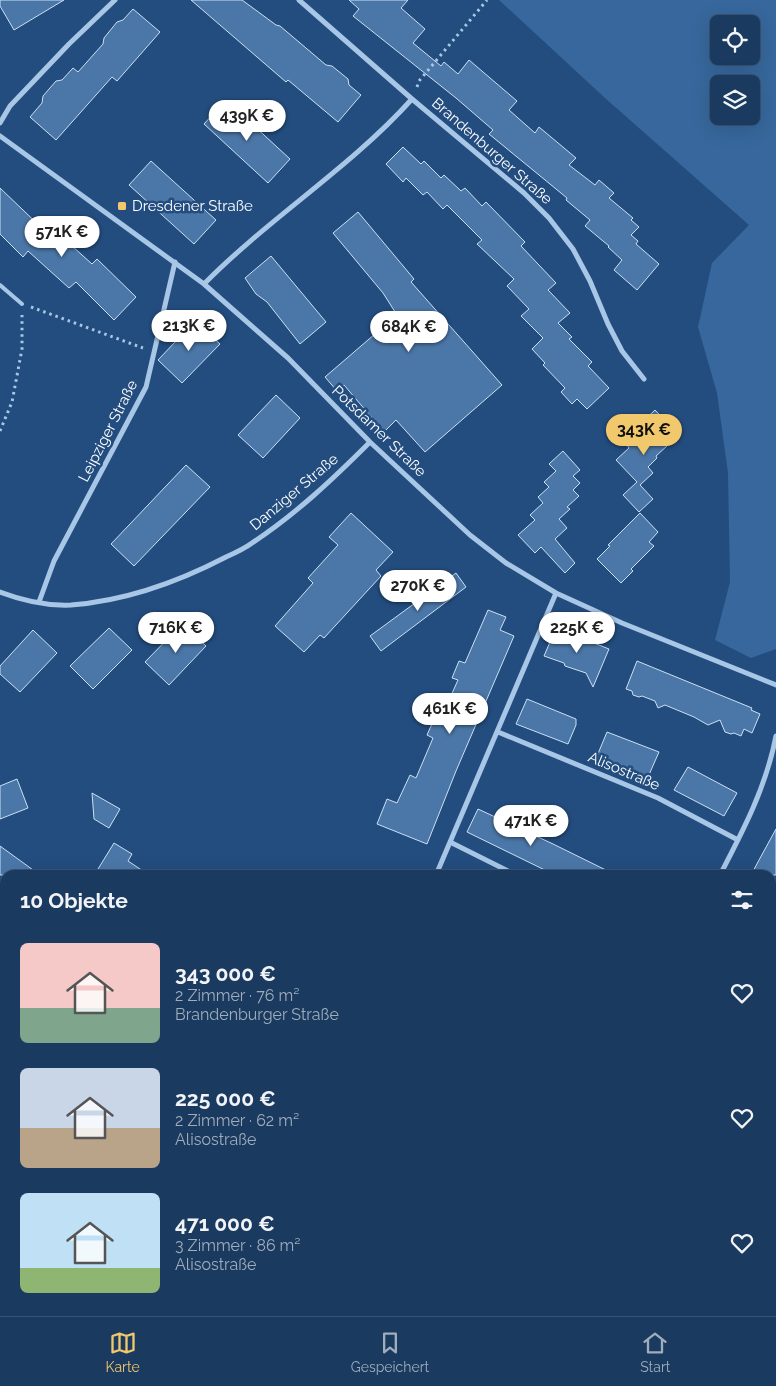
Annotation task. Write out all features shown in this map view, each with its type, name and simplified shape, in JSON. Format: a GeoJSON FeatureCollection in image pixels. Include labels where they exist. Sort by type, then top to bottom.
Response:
{"type":"FeatureCollection","features":[{"type":"Feature","properties":{"kind":"street"},"geometry":{"type":"LineString","coordinates":[[0,122],[10,106],[69,44],[115,0]]}},
{"type":"Feature","properties":{"kind":"street","name":"Brandenburger Straße"},"geometry":{"type":"LineString","coordinates":[[299,0],[412,99],[524,193],[549,218],[573,249],[590,281],[622,352],[644,379]]}},
{"type":"Feature","properties":{"kind":"street"},"geometry":{"type":"LineString","coordinates":[[204,284],[225,263],[387,125],[412,99]]}},
{"type":"Feature","properties":{"kind":"street","name":"Potsdamer Straße"},"geometry":{"type":"LineString","coordinates":[[0,136],[204,284],[288,358],[370,442],[470,535],[506,563],[556,592],[622,623],[776,685]]}},
{"type":"Feature","properties":{"kind":"street","name":"Leipziger Straße"},"geometry":{"type":"LineString","coordinates":[[39,602],[54,561],[146,386],[175,262]]}},
{"type":"Feature","properties":{"kind":"street","name":"Danziger Straße"},"geometry":{"type":"LineString","coordinates":[[0,592],[39,602],[70,605],[116,598],[158,586],[202,570],[250,544],[294,513],[334,478],[370,442]]}},
{"type":"Feature","properties":{"kind":"street"},"geometry":{"type":"LineString","coordinates":[[438,870],[556,592]]}},
{"type":"Feature","properties":{"kind":"street","name":"Alisostraße"},"geometry":{"type":"LineString","coordinates":[[498,732],[658,798],[738,840]]}},
{"type":"Feature","properties":{"kind":"street"},"geometry":{"type":"LineString","coordinates":[[723,870],[753,810],[765,778],[776,736]]}},
{"type":"Feature","properties":{"kind":"street"},"geometry":{"type":"LineString","coordinates":[[450,842],[506,870]]}},
{"type":"Feature","properties":{"kind":"lane"},"geometry":{"type":"LineString","coordinates":[[0,285],[22,304]]}},
{"type":"Feature","properties":{"kind":"path"},"geometry":{"type":"LineString","coordinates":[[412,99],[419,81],[487,0]]}},
{"type":"Feature","properties":{"kind":"path"},"geometry":{"type":"LineString","coordinates":[[0,431],[12,402],[22,349],[22,304],[154,352]]}},
{"type":"Feature","properties":{"kind":"shaded area"},"geometry":{"type":"Polygon","coordinates":[[[499,0],[776,0],[776,649],[751,658],[715,640],[730,582],[728,473],[717,393],[698,327],[712,263],[749,225],[605,98],[499,0]]]}},
{"type":"Feature","properties":{"kind":"building"},"geometry":{"type":"Polygon","coordinates":[[[0,0],[64,0],[14,30],[0,6],[0,0]]]}},
{"type":"Feature","properties":{"kind":"building"},"geometry":{"type":"Polygon","coordinates":[[[191,0],[242,0],[280,26],[326,65],[332,66],[348,79],[349,85],[361,95],[338,122],[288,80],[286,82],[191,0]]]}},
{"type":"Feature","properties":{"kind":"building"},"geometry":{"type":"Polygon","coordinates":[[[349,0],[408,0],[401,8],[425,29],[413,43],[441,66],[444,62],[458,74],[469,60],[517,101],[509,110],[535,133],[539,127],[576,158],[569,165],[595,185],[599,180],[614,193],[609,198],[633,218],[631,220],[639,227],[631,235],[638,241],[636,244],[659,264],[637,290],[614,270],[622,260],[609,246],[585,226],[590,220],[566,200],[567,198],[489,134],[493,130],[456,98],[353,16],[359,9],[349,0]]]}},
{"type":"Feature","properties":{"kind":"building"},"geometry":{"type":"Polygon","coordinates":[[[133,9],[160,32],[117,81],[112,77],[56,140],[30,117],[42,103],[43,96],[56,81],[62,80],[73,68],[78,72],[103,44],[104,38],[117,22],[123,20],[133,9]]]}},
{"type":"Feature","properties":{"kind":"building"},"geometry":{"type":"Polygon","coordinates":[[[226,100],[290,159],[268,183],[204,124],[226,100]]]}},
{"type":"Feature","properties":{"kind":"building"},"geometry":{"type":"Polygon","coordinates":[[[403,147],[421,164],[424,161],[441,178],[444,175],[461,191],[465,188],[482,206],[486,202],[525,242],[521,246],[556,283],[548,290],[570,313],[558,323],[572,337],[569,339],[592,362],[588,366],[609,388],[587,409],[577,399],[572,404],[561,392],[565,388],[543,365],[545,363],[532,349],[543,338],[521,316],[529,309],[507,286],[514,279],[477,244],[482,240],[447,205],[443,209],[427,192],[423,195],[406,178],[403,182],[386,164],[403,147]]]}},
{"type":"Feature","properties":{"kind":"building"},"geometry":{"type":"Polygon","coordinates":[[[151,161],[216,220],[194,244],[129,185],[151,161]]]}},
{"type":"Feature","properties":{"kind":"building"},"geometry":{"type":"Polygon","coordinates":[[[0,188],[46,232],[51,227],[92,264],[97,259],[136,297],[114,320],[76,282],[69,288],[28,251],[23,257],[0,234],[0,188]]]}},
{"type":"Feature","properties":{"kind":"building"},"geometry":{"type":"Polygon","coordinates":[[[358,212],[414,279],[411,282],[502,385],[425,452],[396,420],[384,432],[344,385],[337,391],[325,377],[397,315],[383,293],[333,233],[358,212]]]}},
{"type":"Feature","properties":{"kind":"building"},"geometry":{"type":"Polygon","coordinates":[[[271,256],[326,322],[300,344],[267,302],[256,294],[245,278],[271,256]]]}},
{"type":"Feature","properties":{"kind":"building"},"geometry":{"type":"Polygon","coordinates":[[[195,321],[220,344],[182,383],[158,360],[195,321]]]}},
{"type":"Feature","properties":{"kind":"building"},"geometry":{"type":"Polygon","coordinates":[[[276,395],[300,418],[263,458],[238,435],[276,395]]]}},
{"type":"Feature","properties":{"kind":"building"},"geometry":{"type":"Polygon","coordinates":[[[655,410],[673,429],[662,440],[668,445],[648,467],[653,473],[640,485],[653,499],[639,512],[623,495],[637,482],[616,460],[629,448],[627,445],[637,436],[632,432],[655,410]]]}},
{"type":"Feature","properties":{"kind":"building"},"geometry":{"type":"Polygon","coordinates":[[[563,451],[580,470],[573,476],[580,483],[573,490],[579,496],[567,507],[570,509],[559,519],[567,528],[555,539],[575,563],[565,573],[541,547],[535,553],[518,535],[535,520],[530,515],[543,503],[538,497],[549,487],[544,482],[556,471],[549,464],[563,451]]]}},
{"type":"Feature","properties":{"kind":"building"},"geometry":{"type":"Polygon","coordinates":[[[186,465],[210,487],[134,566],[111,544],[186,465]]]}},
{"type":"Feature","properties":{"kind":"building"},"geometry":{"type":"Polygon","coordinates":[[[351,513],[393,552],[376,570],[381,576],[324,638],[320,635],[304,652],[275,626],[313,583],[308,578],[338,545],[329,537],[351,513]]]}},
{"type":"Feature","properties":{"kind":"building"},"geometry":{"type":"Polygon","coordinates":[[[640,513],[658,532],[649,542],[654,546],[631,569],[633,571],[621,583],[597,559],[610,546],[608,545],[640,513]]]}},
{"type":"Feature","properties":{"kind":"building"},"geometry":{"type":"Polygon","coordinates":[[[456,573],[466,587],[381,651],[370,636],[456,573]]]}},
{"type":"Feature","properties":{"kind":"building"},"geometry":{"type":"Polygon","coordinates":[[[488,610],[506,617],[500,630],[514,636],[427,844],[377,824],[387,799],[397,803],[410,775],[416,778],[433,738],[427,735],[435,718],[440,720],[458,680],[452,678],[459,661],[465,663],[488,610]]]}},
{"type":"Feature","properties":{"kind":"building"},"geometry":{"type":"Polygon","coordinates":[[[183,623],[206,646],[169,685],[145,662],[183,623]]]}},
{"type":"Feature","properties":{"kind":"building"},"geometry":{"type":"Polygon","coordinates":[[[109,628],[132,650],[93,689],[70,666],[109,628]]]}},
{"type":"Feature","properties":{"kind":"building"},"geometry":{"type":"Polygon","coordinates":[[[556,628],[609,649],[593,687],[586,673],[544,656],[556,628]]]}},
{"type":"Feature","properties":{"kind":"building"},"geometry":{"type":"Polygon","coordinates":[[[33,630],[57,653],[20,692],[0,674],[0,666],[33,630]]]}},
{"type":"Feature","properties":{"kind":"building"},"geometry":{"type":"Polygon","coordinates":[[[637,661],[752,708],[751,710],[760,714],[752,733],[744,729],[741,736],[734,733],[731,734],[725,732],[720,720],[708,725],[665,705],[658,708],[655,701],[633,695],[632,691],[626,689],[637,661]]]}},
{"type":"Feature","properties":{"kind":"building"},"geometry":{"type":"Polygon","coordinates":[[[527,699],[576,719],[576,725],[568,744],[516,724],[527,699]]]}},
{"type":"Feature","properties":{"kind":"building"},"geometry":{"type":"Polygon","coordinates":[[[607,732],[659,752],[648,777],[597,756],[607,732]]]}},
{"type":"Feature","properties":{"kind":"building"},"geometry":{"type":"Polygon","coordinates":[[[688,767],[737,793],[724,816],[674,790],[688,767]]]}},
{"type":"Feature","properties":{"kind":"building"},"geometry":{"type":"Polygon","coordinates":[[[17,779],[28,808],[0,819],[0,786],[17,779]]]}},
{"type":"Feature","properties":{"kind":"building"},"geometry":{"type":"Polygon","coordinates":[[[92,793],[120,809],[109,828],[94,819],[92,793]]]}},
{"type":"Feature","properties":{"kind":"building"},"geometry":{"type":"Polygon","coordinates":[[[478,809],[606,870],[545,870],[467,832],[478,809]]]}},
{"type":"Feature","properties":{"kind":"building"},"geometry":{"type":"Polygon","coordinates":[[[776,829],[776,870],[754,870],[776,829]]]}},
{"type":"Feature","properties":{"kind":"building"},"geometry":{"type":"Polygon","coordinates":[[[114,843],[132,854],[128,861],[142,870],[100,870],[98,869],[114,843]]]}},
{"type":"Feature","properties":{"kind":"building"},"geometry":{"type":"Polygon","coordinates":[[[0,846],[33,870],[0,870],[0,846]]]}},
{"type":"Feature","properties":{"kind":"place","name":"Dresdener Straße"},"geometry":{"type":"Point","coordinates":[122,206]}}]}
